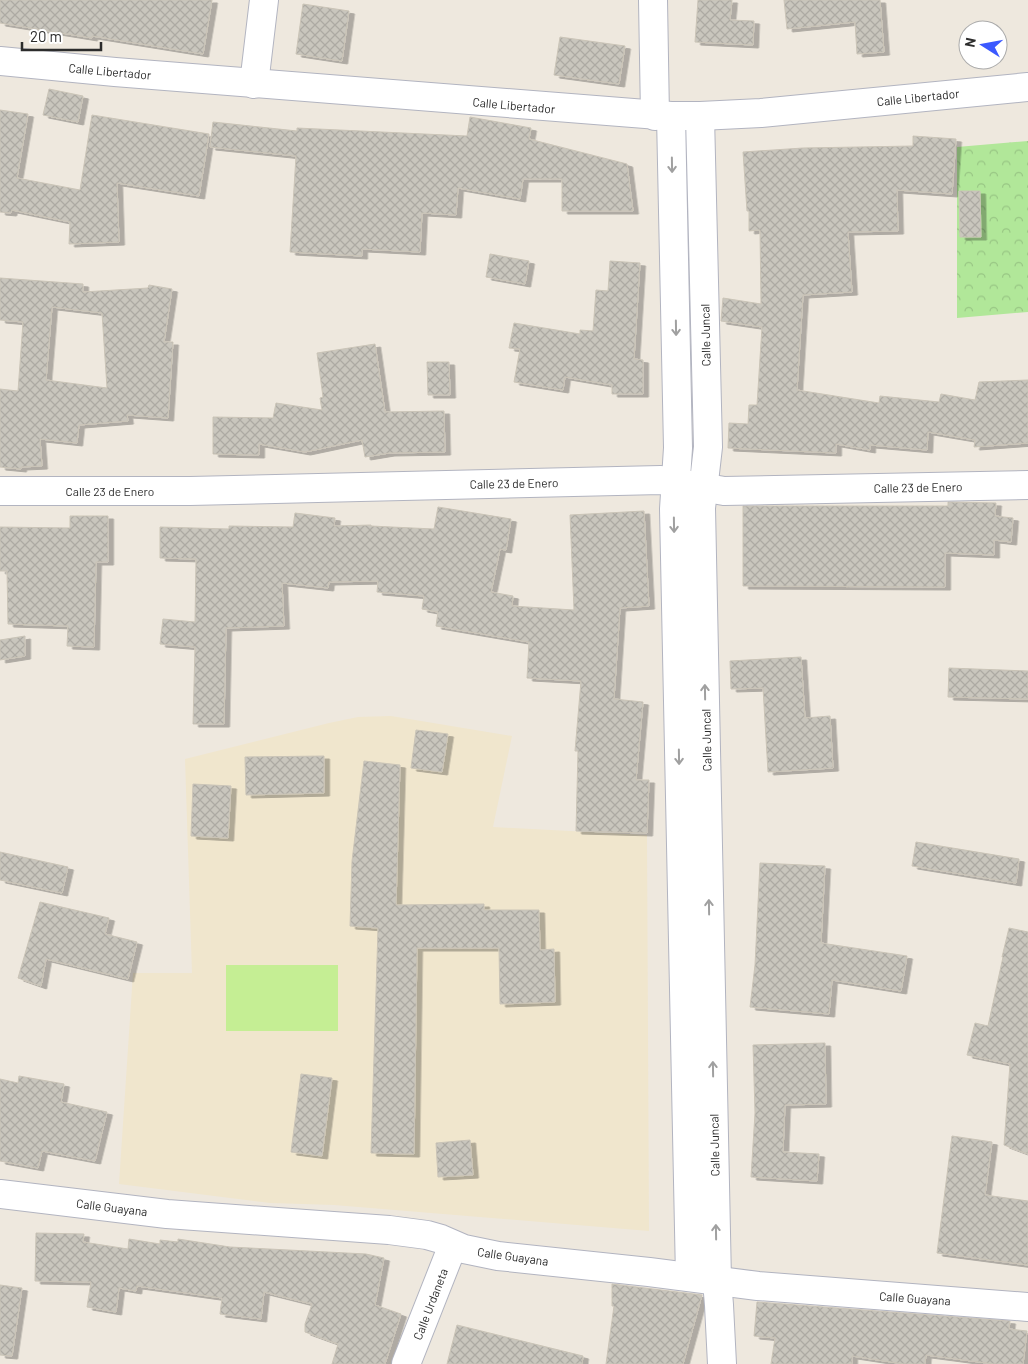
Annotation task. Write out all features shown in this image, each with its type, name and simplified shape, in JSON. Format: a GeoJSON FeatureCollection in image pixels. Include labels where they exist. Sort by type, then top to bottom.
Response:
{"type":"FeatureCollection","features":[{"type":"Feature","properties":{"kind":"street"},"geometry":{"type":"LineString","coordinates":[[254,84],[264,0]]}},
{"type":"Feature","properties":{"kind":"street"},"geometry":{"type":"LineString","coordinates":[[653,0],[663,116],[678,438],[674,518],[690,1277]]}},
{"type":"Feature","properties":{"kind":"street","name":"Calle Libertador"},"geometry":{"type":"LineString","coordinates":[[0,61],[254,84],[663,116],[761,113],[1028,87]]}},
{"type":"Feature","properties":{"kind":"street","name":"Calle Juncal"},"geometry":{"type":"LineString","coordinates":[[700,116],[708,447],[701,508],[717,1281],[722,1364]]}},
{"type":"Feature","properties":{"kind":"street","name":"Calle 23 de Enero"},"geometry":{"type":"LineString","coordinates":[[0,491],[190,491],[661,480],[724,491],[1028,486]]}},
{"type":"Feature","properties":{"kind":"street","name":"Calle Guayana"},"geometry":{"type":"LineString","coordinates":[[0,1194],[167,1214],[389,1230],[427,1235],[464,1249],[498,1256],[758,1286],[1028,1307]]}},
{"type":"Feature","properties":{"kind":"street","name":"Calle Urdaneta"},"geometry":{"type":"LineString","coordinates":[[406,1364],[453,1245]]}},
{"type":"Feature","properties":{"kind":"shaded area"},"geometry":{"type":"Polygon","coordinates":[[[391,716],[512,736],[493,827],[647,835],[649,1231],[334,1205],[271,1203],[119,1184],[133,973],[192,973],[185,759],[329,723],[358,717],[391,716]]]}},
{"type":"Feature","properties":{"kind":"green space"},"geometry":{"type":"Polygon","coordinates":[[[1028,141],[1028,312],[957,318],[957,147],[1028,141]]]}},
{"type":"Feature","properties":{"kind":"green space"},"geometry":{"type":"Polygon","coordinates":[[[226,965],[338,965],[338,1031],[226,1031],[226,965]]]}},
{"type":"Feature","properties":{"kind":"building"},"geometry":{"type":"Polygon","coordinates":[[[0,0],[212,0],[203,54],[0,23],[0,0]]]}},
{"type":"Feature","properties":{"kind":"building"},"geometry":{"type":"Polygon","coordinates":[[[698,0],[732,0],[730,20],[754,21],[753,45],[695,42],[698,0]]]}},
{"type":"Feature","properties":{"kind":"building"},"geometry":{"type":"Polygon","coordinates":[[[784,0],[880,0],[884,52],[857,54],[855,22],[787,29],[784,0]]]}},
{"type":"Feature","properties":{"kind":"building"},"geometry":{"type":"Polygon","coordinates":[[[303,4],[349,11],[342,61],[296,54],[303,4]]]}},
{"type":"Feature","properties":{"kind":"building"},"geometry":{"type":"Polygon","coordinates":[[[560,37],[625,46],[619,84],[554,75],[560,37]]]}},
{"type":"Feature","properties":{"kind":"building"},"geometry":{"type":"Polygon","coordinates":[[[49,89],[83,96],[78,122],[43,115],[49,89]]]}},
{"type":"Feature","properties":{"kind":"building"},"geometry":{"type":"Polygon","coordinates":[[[0,110],[28,114],[17,178],[80,190],[92,115],[209,134],[199,196],[117,183],[119,242],[69,244],[70,222],[12,210],[11,213],[0,212],[0,110]]]}},
{"type":"Feature","properties":{"kind":"building"},"geometry":{"type":"Polygon","coordinates":[[[470,117],[531,128],[529,139],[627,164],[633,211],[562,211],[562,179],[523,179],[520,199],[458,188],[456,215],[422,213],[420,252],[362,249],[362,256],[290,252],[296,156],[210,147],[213,122],[297,131],[297,128],[467,136],[470,117]]]}},
{"type":"Feature","properties":{"kind":"building"},"geometry":{"type":"Polygon","coordinates":[[[913,136],[956,139],[952,194],[897,190],[898,231],[848,232],[852,292],[803,295],[797,390],[879,403],[880,396],[939,402],[941,394],[975,400],[979,382],[1028,380],[1028,443],[974,447],[975,440],[928,432],[927,450],[870,445],[870,450],[836,444],[836,453],[728,448],[729,423],[748,424],[749,405],[757,405],[762,327],[721,321],[723,298],[761,304],[760,230],[749,231],[749,211],[747,211],[743,152],[803,148],[913,146],[913,136]]]}},
{"type":"Feature","properties":{"kind":"building"},"geometry":{"type":"Polygon","coordinates":[[[959,191],[980,191],[981,237],[960,237],[959,191]]]}},
{"type":"Feature","properties":{"kind":"building"},"geometry":{"type":"Polygon","coordinates":[[[490,254],[529,261],[525,284],[486,277],[490,254]]]}},
{"type":"Feature","properties":{"kind":"building"},"geometry":{"type":"Polygon","coordinates":[[[610,261],[640,263],[634,359],[643,360],[643,394],[612,394],[612,385],[565,377],[563,390],[514,382],[520,349],[509,348],[514,323],[580,334],[580,330],[593,331],[596,290],[608,291],[610,261]]]}},
{"type":"Feature","properties":{"kind":"building"},"geometry":{"type":"Polygon","coordinates":[[[0,278],[83,284],[83,292],[148,288],[149,285],[172,289],[164,342],[173,342],[168,418],[127,415],[128,421],[79,425],[77,443],[40,439],[42,466],[21,467],[21,469],[0,467],[0,389],[18,391],[23,322],[0,320],[0,278]],[[52,307],[46,380],[107,388],[102,313],[52,307]]]}},
{"type":"Feature","properties":{"kind":"building"},"geometry":{"type":"Polygon","coordinates":[[[375,344],[385,412],[444,411],[445,452],[389,453],[365,457],[362,440],[305,452],[259,444],[259,455],[213,454],[213,417],[273,418],[276,403],[322,410],[320,398],[323,397],[317,353],[375,344]]]}},
{"type":"Feature","properties":{"kind":"building"},"geometry":{"type":"Polygon","coordinates":[[[427,362],[449,362],[450,395],[428,395],[427,362]]]}},
{"type":"Feature","properties":{"kind":"building"},"geometry":{"type":"Polygon","coordinates":[[[948,502],[996,503],[995,516],[1013,518],[1011,542],[994,540],[994,555],[945,553],[945,587],[743,586],[743,506],[948,506],[948,502]]]}},
{"type":"Feature","properties":{"kind":"building"},"geometry":{"type":"Polygon","coordinates":[[[438,507],[511,519],[506,550],[500,549],[491,592],[513,596],[512,606],[574,610],[570,515],[644,511],[649,606],[620,608],[614,699],[643,702],[636,780],[649,780],[647,833],[576,831],[578,751],[575,751],[581,681],[527,678],[529,642],[436,626],[438,612],[422,609],[424,596],[377,592],[378,581],[329,582],[328,588],[282,583],[284,626],[226,628],[224,724],[193,724],[195,647],[160,644],[163,619],[195,622],[196,559],[160,558],[160,527],[229,529],[229,526],[293,527],[295,513],[335,518],[334,526],[371,525],[434,529],[438,507]]]}},
{"type":"Feature","properties":{"kind":"building"},"geometry":{"type":"Polygon","coordinates":[[[70,516],[108,516],[108,562],[96,562],[94,647],[67,646],[68,626],[8,624],[7,571],[0,571],[0,527],[70,528],[70,516]]]}},
{"type":"Feature","properties":{"kind":"building"},"geometry":{"type":"Polygon","coordinates":[[[25,636],[25,656],[0,660],[0,640],[25,636]]]}},
{"type":"Feature","properties":{"kind":"building"},"geometry":{"type":"Polygon","coordinates":[[[801,657],[805,718],[830,716],[833,768],[768,772],[763,688],[731,689],[730,661],[801,657]]]}},
{"type":"Feature","properties":{"kind":"building"},"geometry":{"type":"Polygon","coordinates":[[[949,668],[1028,671],[1028,699],[948,697],[949,668]]]}},
{"type":"Feature","properties":{"kind":"building"},"geometry":{"type":"Polygon","coordinates":[[[416,730],[448,734],[442,772],[411,768],[416,730]]]}},
{"type":"Feature","properties":{"kind":"building"},"geometry":{"type":"Polygon","coordinates":[[[324,756],[324,793],[246,795],[245,757],[324,756]]]}},
{"type":"Feature","properties":{"kind":"building"},"geometry":{"type":"Polygon","coordinates":[[[364,761],[400,765],[396,905],[484,904],[484,910],[539,910],[540,950],[554,949],[555,1002],[500,1004],[499,948],[417,948],[414,1154],[371,1153],[378,928],[350,926],[352,861],[364,761]]]}},
{"type":"Feature","properties":{"kind":"building"},"geometry":{"type":"Polygon","coordinates":[[[193,784],[231,786],[228,838],[191,836],[193,784]]]}},
{"type":"Feature","properties":{"kind":"building"},"geometry":{"type":"Polygon","coordinates":[[[916,842],[1019,859],[1016,883],[912,866],[916,842]]]}},
{"type":"Feature","properties":{"kind":"building"},"geometry":{"type":"Polygon","coordinates":[[[0,852],[68,867],[62,893],[0,880],[0,852]]]}},
{"type":"Feature","properties":{"kind":"building"},"geometry":{"type":"Polygon","coordinates":[[[760,863],[825,866],[821,943],[907,956],[901,991],[832,980],[829,1014],[750,1007],[755,965],[760,863]]]}},
{"type":"Feature","properties":{"kind":"building"},"geometry":{"type":"Polygon","coordinates":[[[40,902],[109,918],[105,934],[137,942],[128,979],[46,959],[41,986],[18,978],[40,902]]]}},
{"type":"Feature","properties":{"kind":"building"},"geometry":{"type":"Polygon","coordinates":[[[1009,928],[1028,932],[1028,1154],[1004,1145],[1010,1064],[967,1055],[975,1023],[988,1026],[1009,928]]]}},
{"type":"Feature","properties":{"kind":"building"},"geometry":{"type":"Polygon","coordinates":[[[825,1043],[826,1104],[785,1105],[783,1152],[819,1154],[817,1181],[751,1177],[755,1113],[753,1045],[825,1043]]]}},
{"type":"Feature","properties":{"kind":"building"},"geometry":{"type":"Polygon","coordinates":[[[301,1074],[332,1078],[322,1156],[291,1152],[301,1074]]]}},
{"type":"Feature","properties":{"kind":"building"},"geometry":{"type":"Polygon","coordinates":[[[19,1076],[64,1084],[61,1102],[107,1112],[95,1161],[42,1151],[38,1168],[0,1161],[0,1079],[18,1083],[19,1076]]]}},
{"type":"Feature","properties":{"kind":"building"},"geometry":{"type":"Polygon","coordinates":[[[952,1136],[992,1142],[985,1195],[1028,1201],[1028,1265],[937,1253],[952,1136]]]}},
{"type":"Feature","properties":{"kind":"building"},"geometry":{"type":"Polygon","coordinates":[[[470,1140],[473,1175],[438,1177],[436,1143],[470,1140]]]}},
{"type":"Feature","properties":{"kind":"building"},"geometry":{"type":"Polygon","coordinates":[[[36,1233],[84,1234],[83,1242],[128,1249],[129,1239],[160,1244],[160,1240],[178,1242],[178,1239],[230,1247],[366,1254],[384,1258],[375,1305],[401,1314],[385,1364],[332,1364],[338,1344],[305,1332],[305,1324],[312,1304],[264,1292],[261,1319],[220,1314],[222,1298],[137,1286],[136,1291],[119,1288],[116,1312],[87,1307],[91,1282],[35,1281],[36,1233]]]}},
{"type":"Feature","properties":{"kind":"building"},"geometry":{"type":"Polygon","coordinates":[[[612,1284],[702,1295],[683,1364],[606,1364],[614,1306],[612,1306],[612,1284]]]}},
{"type":"Feature","properties":{"kind":"building"},"geometry":{"type":"Polygon","coordinates":[[[0,1285],[22,1288],[12,1356],[0,1355],[0,1285]]]}},
{"type":"Feature","properties":{"kind":"building"},"geometry":{"type":"Polygon","coordinates":[[[757,1302],[1010,1321],[1009,1329],[1027,1331],[1023,1364],[994,1364],[926,1355],[925,1364],[904,1364],[852,1356],[852,1364],[771,1364],[775,1338],[754,1336],[757,1302]]]}},
{"type":"Feature","properties":{"kind":"building"},"geometry":{"type":"Polygon","coordinates":[[[457,1325],[583,1356],[582,1364],[447,1364],[457,1325]]]}}]}
